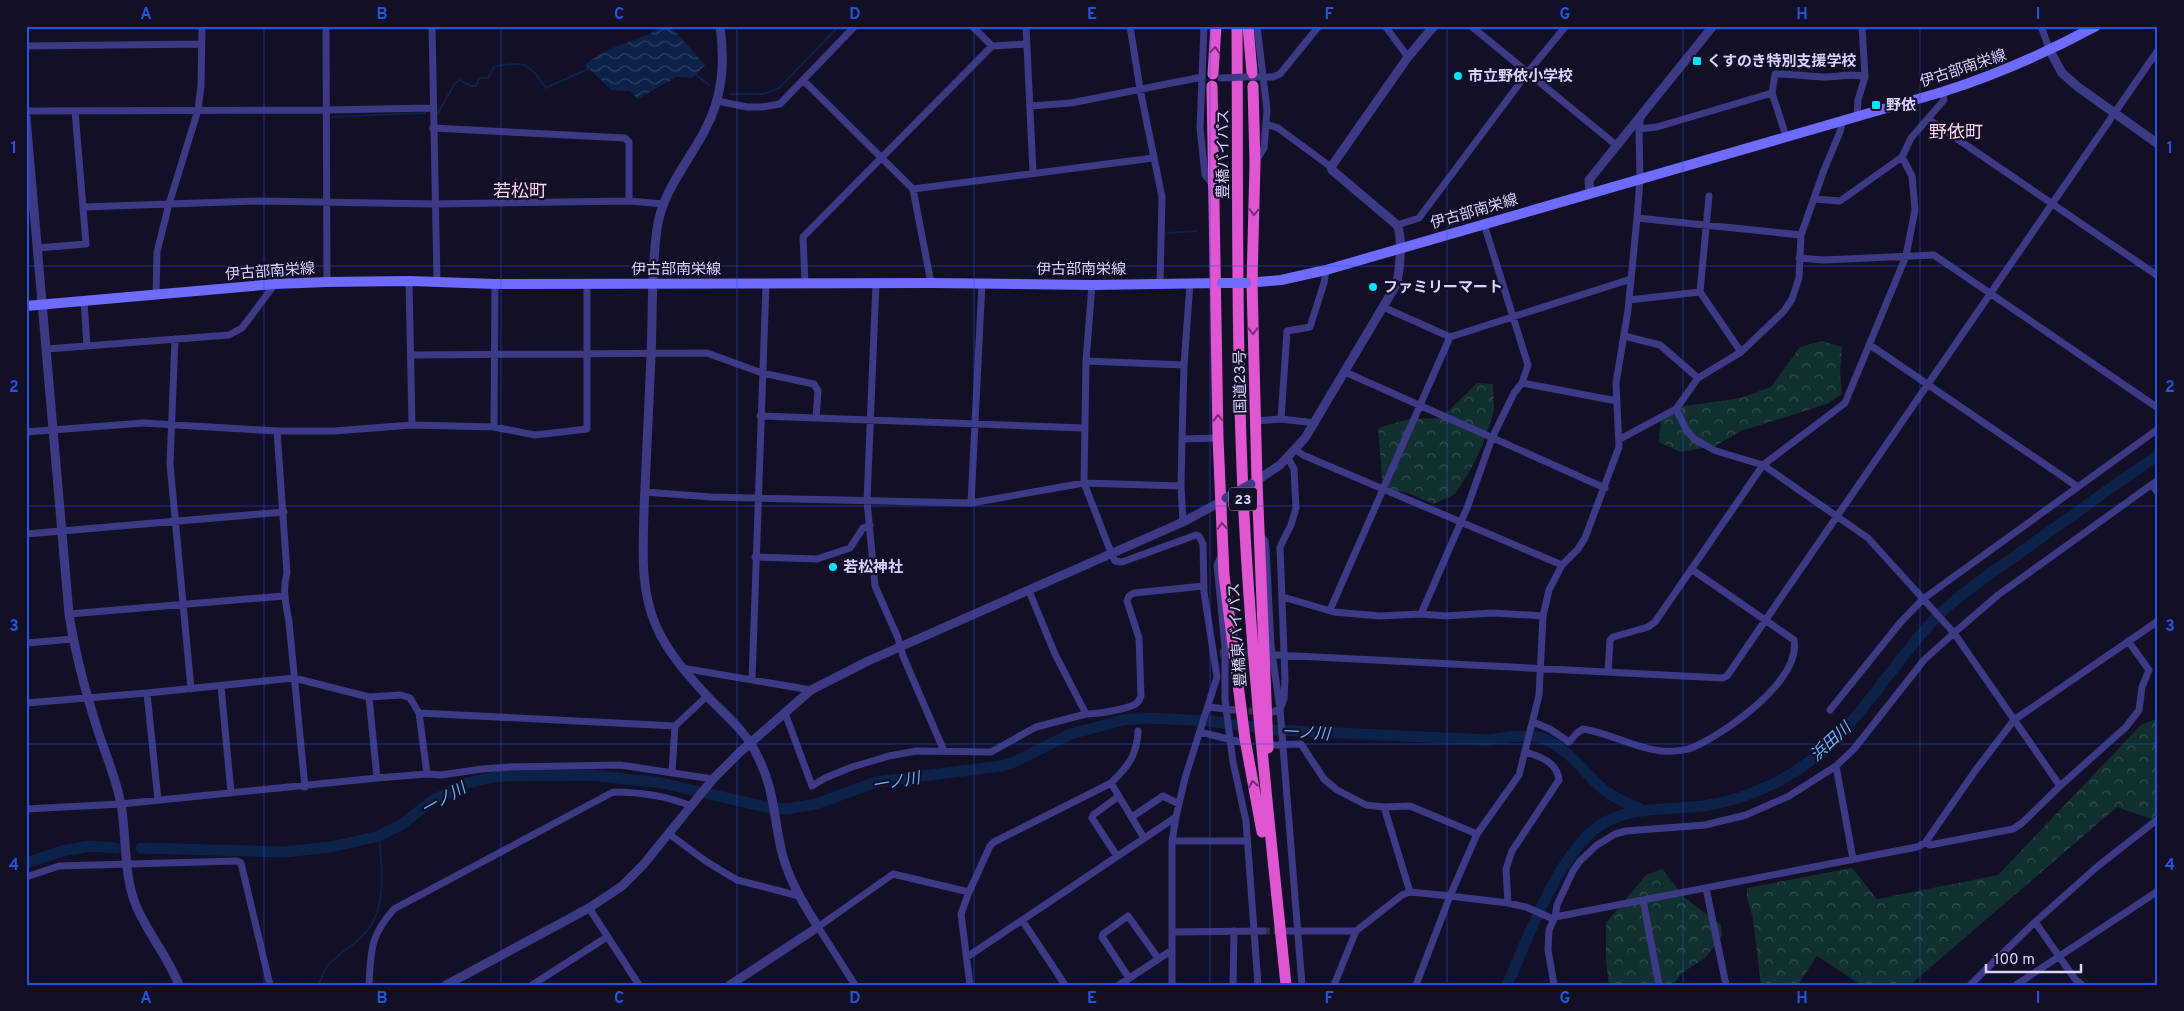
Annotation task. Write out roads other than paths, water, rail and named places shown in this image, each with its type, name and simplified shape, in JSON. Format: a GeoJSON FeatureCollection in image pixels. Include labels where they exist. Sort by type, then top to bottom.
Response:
{"type":"FeatureCollection","features":[{"type":"Feature","properties":{"kind":"highway","name":"23"},"geometry":{"type":"LineString","coordinates":[[1216,26],[1210,79],[1213,185],[1219,283],[1218,438],[1230,635],[1242,741],[1284,933]]}},
{"type":"Feature","properties":{"kind":"highway","name":"豊橋バイパス"},"geometry":{"type":"LineString","coordinates":[[1237,26],[1246,282]]}},
{"type":"Feature","properties":{"kind":"highway","name":"23"},"geometry":{"type":"LineString","coordinates":[[1246,282],[1255,163],[1248,26]]}},
{"type":"Feature","properties":{"kind":"highway","name":"国道23号"},"geometry":{"type":"LineString","coordinates":[[1246,282],[1256,420],[1254,482]]}},
{"type":"Feature","properties":{"kind":"highway","name":"豊橋東バイパス"},"geometry":{"type":"LineString","coordinates":[[1246,282],[1244,512],[1265,715]]}},
{"type":"Feature","properties":{"kind":"highway","name":"23"},"geometry":{"type":"LineString","coordinates":[[1254,482],[1260,534],[1268,759],[1263,776],[1284,933],[1286,985]]}},
{"type":"Feature","properties":{"kind":"main road","name":"伊古部南栄線"},"geometry":{"type":"LineString","coordinates":[[26,306],[275,284],[327,282],[410,281],[495,284],[982,283],[1092,285],[1219,283],[1290,279],[1990,77],[2050,51],[2096,26]]}},
{"type":"Feature","properties":{"kind":"street"},"geometry":{"type":"LineString","coordinates":[[156,295],[157,252],[169,204],[198,110],[201,86],[202,26]]}},
{"type":"Feature","properties":{"kind":"street"},"geometry":{"type":"LineString","coordinates":[[326,26],[327,282]]}},
{"type":"Feature","properties":{"kind":"street"},"geometry":{"type":"LineString","coordinates":[[432,26],[437,282]]}},
{"type":"Feature","properties":{"kind":"street"},"geometry":{"type":"LineString","coordinates":[[720,26],[723,69],[717,101],[705,131],[672,183],[657,227],[645,492],[643,573],[645,593],[656,627],[675,659],[751,743],[773,794],[785,860],[799,896],[855,985]]}},
{"type":"Feature","properties":{"kind":"street"},"geometry":{"type":"LineString","coordinates":[[717,101],[747,107],[780,104],[855,26]]}},
{"type":"Feature","properties":{"kind":"street"},"geometry":{"type":"LineString","coordinates":[[972,26],[992,46]]}},
{"type":"Feature","properties":{"kind":"street"},"geometry":{"type":"LineString","coordinates":[[1026,26],[1033,173]]}},
{"type":"Feature","properties":{"kind":"street"},"geometry":{"type":"LineString","coordinates":[[1130,26],[1140,89],[1162,197],[1160,284]]}},
{"type":"Feature","properties":{"kind":"street"},"geometry":{"type":"LineString","coordinates":[[1204,26],[1210,79]]}},
{"type":"Feature","properties":{"kind":"street"},"geometry":{"type":"LineString","coordinates":[[1255,163],[1264,148],[1266,124],[1264,77],[1257,26]]}},
{"type":"Feature","properties":{"kind":"street"},"geometry":{"type":"LineString","coordinates":[[1030,106],[1071,103],[1140,89],[1210,79],[1273,77],[1280,74],[1319,26]]}},
{"type":"Feature","properties":{"kind":"street"},"geometry":{"type":"LineString","coordinates":[[1385,26],[1408,57]]}},
{"type":"Feature","properties":{"kind":"street"},"geometry":{"type":"LineString","coordinates":[[1331,167],[1408,57],[1434,26]]}},
{"type":"Feature","properties":{"kind":"street"},"geometry":{"type":"LineString","coordinates":[[1471,26],[1616,145]]}},
{"type":"Feature","properties":{"kind":"street"},"geometry":{"type":"LineString","coordinates":[[1397,225],[1419,218],[1528,72],[1566,26]]}},
{"type":"Feature","properties":{"kind":"street"},"geometry":{"type":"LineString","coordinates":[[1590,192],[1589,180],[1713,26]]}},
{"type":"Feature","properties":{"kind":"street"},"geometry":{"type":"LineString","coordinates":[[1857,116],[1858,100],[1865,77],[1862,26]]}},
{"type":"Feature","properties":{"kind":"street"},"geometry":{"type":"LineString","coordinates":[[2041,26],[2050,51],[2062,73],[2078,87],[2158,144]]}},
{"type":"Feature","properties":{"kind":"street"},"geometry":{"type":"LineString","coordinates":[[26,46],[201,44]]}},
{"type":"Feature","properties":{"kind":"street"},"geometry":{"type":"LineString","coordinates":[[805,284],[803,237],[992,46],[1027,44]]}},
{"type":"Feature","properties":{"kind":"street"},"geometry":{"type":"LineString","coordinates":[[1281,655],[1722,678],[1727,676],[2158,50]]}},
{"type":"Feature","properties":{"kind":"street"},"geometry":{"type":"LineString","coordinates":[[1786,136],[1772,93],[1774,74],[1807,74],[1822,77],[1858,74],[1865,77]]}},
{"type":"Feature","properties":{"kind":"street"},"geometry":{"type":"LineString","coordinates":[[804,80],[913,189],[931,283]]}},
{"type":"Feature","properties":{"kind":"street"},"geometry":{"type":"LineString","coordinates":[[1814,200],[1840,201],[1902,157],[1911,138],[1944,100],[1942,92]]}},
{"type":"Feature","properties":{"kind":"street"},"geometry":{"type":"LineString","coordinates":[[1639,130],[1657,127],[1772,93]]}},
{"type":"Feature","properties":{"kind":"street"},"geometry":{"type":"LineString","coordinates":[[26,111],[433,108]]}},
{"type":"Feature","properties":{"kind":"street"},"geometry":{"type":"LineString","coordinates":[[38,248],[86,244],[75,111]]}},
{"type":"Feature","properties":{"kind":"street"},"geometry":{"type":"LineString","coordinates":[[1416,985],[1450,896],[1477,834],[1519,775],[1539,696],[1543,616],[1549,590],[1562,565],[1578,549],[1585,538],[1618,453],[1620,439],[1616,384],[1629,300],[1637,218],[1640,179],[1639,130],[1642,114]]}},
{"type":"Feature","properties":{"kind":"street"},"geometry":{"type":"LineString","coordinates":[[26,118],[30,207],[38,248],[69,614],[73,639],[88,697],[121,804],[127,864],[137,908],[174,972],[179,985]]}},
{"type":"Feature","properties":{"kind":"street"},"geometry":{"type":"LineString","coordinates":[[1928,118],[2158,276]]}},
{"type":"Feature","properties":{"kind":"street"},"geometry":{"type":"LineString","coordinates":[[1620,439],[1676,409],[1698,378],[1741,352],[1784,311],[1792,299],[1799,278],[1798,258],[1801,235],[1843,120]]}},
{"type":"Feature","properties":{"kind":"street"},"geometry":{"type":"LineString","coordinates":[[446,985],[590,908],[622,886],[669,834],[712,781],[751,743],[811,690],[1183,522],[1254,482],[1288,458],[1296,450],[1315,423],[1383,307],[1398,277],[1400,230],[1397,225],[1332,170],[1331,167],[1278,128],[1266,124]]}},
{"type":"Feature","properties":{"kind":"street"},"geometry":{"type":"LineString","coordinates":[[434,128],[625,138],[629,142],[630,201]]}},
{"type":"Feature","properties":{"kind":"street"},"geometry":{"type":"LineString","coordinates":[[1608,672],[1610,640],[1613,637],[1652,625],[1764,465],[1845,403],[1906,256],[1915,210],[1912,176],[1902,157]]}},
{"type":"Feature","properties":{"kind":"street"},"geometry":{"type":"LineString","coordinates":[[913,189],[1153,158]]}},
{"type":"Feature","properties":{"kind":"street"},"geometry":{"type":"LineString","coordinates":[[1709,196],[1700,292],[1741,352]]}},
{"type":"Feature","properties":{"kind":"street"},"geometry":{"type":"LineString","coordinates":[[83,207],[259,201],[434,204],[630,201],[664,204]]}},
{"type":"Feature","properties":{"kind":"street"},"geometry":{"type":"LineString","coordinates":[[1637,218],[1801,235]]}},
{"type":"Feature","properties":{"kind":"street"},"geometry":{"type":"LineString","coordinates":[[1421,614],[1461,522],[1492,438],[1514,394],[1522,383],[1528,365],[1484,224]]}},
{"type":"Feature","properties":{"kind":"street"},"geometry":{"type":"LineString","coordinates":[[1798,258],[1824,260],[1934,255],[2158,408]]}},
{"type":"Feature","properties":{"kind":"street"},"geometry":{"type":"LineString","coordinates":[[1281,419],[1287,331],[1310,327],[1324,283],[1326,270]]}},
{"type":"Feature","properties":{"kind":"street"},"geometry":{"type":"LineString","coordinates":[[1383,307],[1450,337],[1631,279]]}},
{"type":"Feature","properties":{"kind":"street"},"geometry":{"type":"LineString","coordinates":[[410,281],[412,425]]}},
{"type":"Feature","properties":{"kind":"street"},"geometry":{"type":"LineString","coordinates":[[876,283],[868,501],[875,586],[901,648],[902,656],[944,751]]}},
{"type":"Feature","properties":{"kind":"street"},"geometry":{"type":"LineString","coordinates":[[971,503],[982,283]]}},
{"type":"Feature","properties":{"kind":"street"},"geometry":{"type":"LineString","coordinates":[[1183,522],[1181,486],[1184,365],[1190,283]]}},
{"type":"Feature","properties":{"kind":"street"},"geometry":{"type":"LineString","coordinates":[[47,349],[229,335],[242,328],[275,284]]}},
{"type":"Feature","properties":{"kind":"street"},"geometry":{"type":"LineString","coordinates":[[494,427],[495,284]]}},
{"type":"Feature","properties":{"kind":"street"},"geometry":{"type":"LineString","coordinates":[[26,432],[143,423],[276,431],[334,431],[412,425],[494,427],[535,435],[587,429],[587,284]]}},
{"type":"Feature","properties":{"kind":"street"},"geometry":{"type":"LineString","coordinates":[[752,680],[766,284]]}},
{"type":"Feature","properties":{"kind":"street"},"geometry":{"type":"LineString","coordinates":[[1092,285],[1086,361],[1084,483],[1112,555],[1118,563],[1196,535],[1199,536],[1203,544],[1204,586],[1216,652],[1217,677],[1179,804],[1172,840],[1172,985]]}},
{"type":"Feature","properties":{"kind":"street"},"geometry":{"type":"LineString","coordinates":[[1629,300],[1700,292]]}},
{"type":"Feature","properties":{"kind":"street"},"geometry":{"type":"LineString","coordinates":[[84,301],[87,346]]}},
{"type":"Feature","properties":{"kind":"street"},"geometry":{"type":"LineString","coordinates":[[1624,336],[1660,345],[1698,378]]}},
{"type":"Feature","properties":{"kind":"street"},"geometry":{"type":"LineString","coordinates":[[1330,610],[1450,337]]}},
{"type":"Feature","properties":{"kind":"street"},"geometry":{"type":"LineString","coordinates":[[175,340],[170,464],[191,688]]}},
{"type":"Feature","properties":{"kind":"street"},"geometry":{"type":"LineString","coordinates":[[1870,345],[2078,487]]}},
{"type":"Feature","properties":{"kind":"street"},"geometry":{"type":"LineString","coordinates":[[411,355],[495,353],[707,354],[762,373],[814,384],[818,391],[816,418]]}},
{"type":"Feature","properties":{"kind":"street"},"geometry":{"type":"LineString","coordinates":[[1086,361],[1184,365]]}},
{"type":"Feature","properties":{"kind":"street"},"geometry":{"type":"LineString","coordinates":[[1345,372],[1605,488]]}},
{"type":"Feature","properties":{"kind":"street"},"geometry":{"type":"LineString","coordinates":[[1522,383],[1617,401]]}},
{"type":"Feature","properties":{"kind":"street"},"geometry":{"type":"LineString","coordinates":[[1676,409],[1694,439],[1716,451],[1764,465],[1868,538],[1953,632],[2060,786]]}},
{"type":"Feature","properties":{"kind":"street"},"geometry":{"type":"LineString","coordinates":[[760,416],[1084,428]]}},
{"type":"Feature","properties":{"kind":"street"},"geometry":{"type":"LineString","coordinates":[[1256,420],[1281,419],[1315,423]]}},
{"type":"Feature","properties":{"kind":"street"},"geometry":{"type":"LineString","coordinates":[[1830,710],[1900,623],[1924,600],[2158,429]]}},
{"type":"Feature","properties":{"kind":"street"},"geometry":{"type":"LineString","coordinates":[[276,431],[284,512],[287,573],[284,596],[289,622],[305,787]]}},
{"type":"Feature","properties":{"kind":"street"},"geometry":{"type":"LineString","coordinates":[[1182,439],[1218,438]]}},
{"type":"Feature","properties":{"kind":"street"},"geometry":{"type":"LineString","coordinates":[[1296,450],[1303,455],[1562,565]]}},
{"type":"Feature","properties":{"kind":"street"},"geometry":{"type":"LineString","coordinates":[[1280,713],[1284,699],[1281,655],[1283,597],[1280,547],[1291,525],[1296,508],[1294,469],[1288,458]]}},
{"type":"Feature","properties":{"kind":"street"},"geometry":{"type":"LineString","coordinates":[[1554,985],[1548,950],[1549,930],[1557,905],[1580,861],[1596,844],[1626,831],[1705,825],[1746,815],[1789,796],[1836,766],[1854,748],[1924,660],[1953,632],[1998,595],[2155,482],[2158,493]]}},
{"type":"Feature","properties":{"kind":"street"},"geometry":{"type":"LineString","coordinates":[[645,492],[710,497],[971,503],[1084,483],[1181,486]]}},
{"type":"Feature","properties":{"kind":"street"},"geometry":{"type":"LineString","coordinates":[[26,534],[284,512]]}},
{"type":"Feature","properties":{"kind":"street"},"geometry":{"type":"LineString","coordinates":[[756,558],[817,559],[850,548],[863,528],[870,526]]}},
{"type":"Feature","properties":{"kind":"street"},"geometry":{"type":"LineString","coordinates":[[1260,534],[1265,541],[1266,549],[1271,646],[1280,713],[1294,866],[1302,985]]}},
{"type":"Feature","properties":{"kind":"street"},"geometry":{"type":"LineString","coordinates":[[1224,550],[1217,566],[1224,646],[1226,710],[1229,738],[1246,822],[1258,985]]}},
{"type":"Feature","properties":{"kind":"street"},"geometry":{"type":"LineString","coordinates":[[1533,723],[1550,729],[1569,742],[1577,732],[1583,729],[1660,751],[1681,750],[1697,746],[1758,705],[1786,672],[1795,646],[1794,640],[1691,569]]}},
{"type":"Feature","properties":{"kind":"street"},"geometry":{"type":"LineString","coordinates":[[786,713],[812,786],[825,778],[852,767],[889,756],[916,751],[991,752],[1036,727],[1086,714],[1098,714],[1131,706],[1138,702],[1141,696],[1139,638],[1128,601],[1129,596],[1134,593],[1204,586]]}},
{"type":"Feature","properties":{"kind":"street"},"geometry":{"type":"LineString","coordinates":[[1028,591],[1055,654],[1086,714]]}},
{"type":"Feature","properties":{"kind":"street"},"geometry":{"type":"LineString","coordinates":[[69,614],[284,596]]}},
{"type":"Feature","properties":{"kind":"street"},"geometry":{"type":"LineString","coordinates":[[1283,597],[1330,610],[1380,616],[1421,614],[1445,616],[1493,613],[1543,616]]}},
{"type":"Feature","properties":{"kind":"street"},"geometry":{"type":"LineString","coordinates":[[1334,985],[1356,931],[1395,900],[1410,892],[1508,903],[1526,907],[1553,918],[1917,847],[1925,843],[1975,771],[2014,720],[2158,620]]}},
{"type":"Feature","properties":{"kind":"street"},"geometry":{"type":"LineString","coordinates":[[26,643],[73,639]]}},
{"type":"Feature","properties":{"kind":"street"},"geometry":{"type":"LineString","coordinates":[[1925,843],[1930,845],[2013,829],[2022,823],[2126,727],[2139,710],[2142,687],[2149,670],[2128,641]]}},
{"type":"Feature","properties":{"kind":"street"},"geometry":{"type":"LineString","coordinates":[[682,668],[811,690]]}},
{"type":"Feature","properties":{"kind":"street"},"geometry":{"type":"LineString","coordinates":[[26,703],[294,678],[369,696],[401,695],[410,698],[420,713],[427,774]]}},
{"type":"Feature","properties":{"kind":"street"},"geometry":{"type":"LineString","coordinates":[[221,686],[231,792]]}},
{"type":"Feature","properties":{"kind":"street"},"geometry":{"type":"LineString","coordinates":[[147,693],[158,800]]}},
{"type":"Feature","properties":{"kind":"street"},"geometry":{"type":"LineString","coordinates":[[369,696],[377,778]]}},
{"type":"Feature","properties":{"kind":"street"},"geometry":{"type":"LineString","coordinates":[[672,772],[675,726],[707,696]]}},
{"type":"Feature","properties":{"kind":"street"},"geometry":{"type":"LineString","coordinates":[[1207,709],[1238,712]]}},
{"type":"Feature","properties":{"kind":"street"},"geometry":{"type":"LineString","coordinates":[[420,713],[675,726]]}},
{"type":"Feature","properties":{"kind":"street"},"geometry":{"type":"LineString","coordinates":[[1265,715],[1280,713]]}},
{"type":"Feature","properties":{"kind":"street"},"geometry":{"type":"LineString","coordinates":[[970,985],[961,914],[968,892],[990,846],[994,842],[1111,783],[1122,772],[1137,749],[1138,731]]}},
{"type":"Feature","properties":{"kind":"street"},"geometry":{"type":"LineString","coordinates":[[1200,732],[1242,741]]}},
{"type":"Feature","properties":{"kind":"street"},"geometry":{"type":"LineString","coordinates":[[1266,742],[1301,744],[1324,779],[1337,790],[1366,805],[1384,807],[1410,806],[1477,834]]}},
{"type":"Feature","properties":{"kind":"street"},"geometry":{"type":"LineString","coordinates":[[1508,903],[1506,869],[1512,851],[1559,780],[1558,773],[1553,764],[1526,749]]}},
{"type":"Feature","properties":{"kind":"street"},"geometry":{"type":"LineString","coordinates":[[26,809],[121,804],[231,792],[305,787],[377,778],[427,774],[441,775],[510,767],[620,765],[672,772],[712,781]]}},
{"type":"Feature","properties":{"kind":"street"},"geometry":{"type":"LineString","coordinates":[[1836,766],[1853,859]]}},
{"type":"Feature","properties":{"kind":"street"},"geometry":{"type":"LineString","coordinates":[[1111,783],[1144,838]]}},
{"type":"Feature","properties":{"kind":"street"},"geometry":{"type":"LineString","coordinates":[[369,985],[372,942],[380,924],[394,908],[613,792],[632,792],[693,803]]}},
{"type":"Feature","properties":{"kind":"street"},"geometry":{"type":"LineString","coordinates":[[1117,856],[1092,818],[1093,815],[1119,796]]}},
{"type":"Feature","properties":{"kind":"street"},"geometry":{"type":"LineString","coordinates":[[1132,817],[1163,796],[1179,804]]}},
{"type":"Feature","properties":{"kind":"street"},"geometry":{"type":"LineString","coordinates":[[1384,807],[1410,892]]}},
{"type":"Feature","properties":{"kind":"street"},"geometry":{"type":"LineString","coordinates":[[966,957],[1176,817]]}},
{"type":"Feature","properties":{"kind":"street"},"geometry":{"type":"LineString","coordinates":[[1970,985],[2035,922],[2098,866],[2158,819]]}},
{"type":"Feature","properties":{"kind":"street"},"geometry":{"type":"LineString","coordinates":[[669,834],[707,862],[737,880],[799,896]]}},
{"type":"Feature","properties":{"kind":"street"},"geometry":{"type":"LineString","coordinates":[[1172,840],[1247,841]]}},
{"type":"Feature","properties":{"kind":"street"},"geometry":{"type":"LineString","coordinates":[[26,877],[59,866],[237,861],[242,863],[270,985]]}},
{"type":"Feature","properties":{"kind":"street"},"geometry":{"type":"LineString","coordinates":[[730,985],[818,927],[893,874],[968,892]]}},
{"type":"Feature","properties":{"kind":"street"},"geometry":{"type":"LineString","coordinates":[[1706,888],[1726,985]]}},
{"type":"Feature","properties":{"kind":"street"},"geometry":{"type":"LineString","coordinates":[[2016,985],[2158,891]]}},
{"type":"Feature","properties":{"kind":"street"},"geometry":{"type":"LineString","coordinates":[[1643,900],[1659,985]]}},
{"type":"Feature","properties":{"kind":"street"},"geometry":{"type":"LineString","coordinates":[[590,908],[639,985]]}},
{"type":"Feature","properties":{"kind":"street"},"geometry":{"type":"LineString","coordinates":[[1129,978],[1102,937],[1103,934],[1128,916],[1158,958]]}},
{"type":"Feature","properties":{"kind":"street"},"geometry":{"type":"LineString","coordinates":[[1022,920],[1065,985]]}},
{"type":"Feature","properties":{"kind":"street"},"geometry":{"type":"LineString","coordinates":[[2035,922],[2060,956],[2073,982],[2082,985]]}},
{"type":"Feature","properties":{"kind":"street"},"geometry":{"type":"LineString","coordinates":[[1233,985],[1234,930]]}},
{"type":"Feature","properties":{"kind":"street"},"geometry":{"type":"LineString","coordinates":[[1173,932],[1263,931]]}},
{"type":"Feature","properties":{"kind":"street"},"geometry":{"type":"LineString","coordinates":[[1284,933],[1356,931]]}},
{"type":"Feature","properties":{"kind":"street"},"geometry":{"type":"LineString","coordinates":[[532,985],[607,937]]}},
{"type":"Feature","properties":{"kind":"street"},"geometry":{"type":"LineString","coordinates":[[1118,985],[1172,950]]}},
{"type":"Feature","properties":{"kind":"water"},"geometry":{"type":"Polygon","coordinates":[[[664,26],[670,26],[705,65],[693,78],[676,77],[638,99],[630,91],[611,90],[585,65],[613,48],[664,26]]]}},
{"type":"Feature","properties":{"kind":"waterway"},"geometry":{"type":"LineString","coordinates":[[730,94],[764,94],[779,88],[839,26]]}},
{"type":"Feature","properties":{"kind":"waterway"},"geometry":{"type":"LineString","coordinates":[[438,113],[455,83],[460,80],[471,86],[476,86],[479,78],[488,78],[495,66],[514,64],[525,66],[535,73],[546,88],[590,68]]}},
{"type":"Feature","properties":{"kind":"waterway"},"geometry":{"type":"LineString","coordinates":[[695,74],[709,85]]}},
{"type":"Feature","properties":{"kind":"waterway"},"geometry":{"type":"LineString","coordinates":[[332,117],[425,113]]}},
{"type":"Feature","properties":{"kind":"waterway"},"geometry":{"type":"LineString","coordinates":[[1168,233],[1196,231]]}},
{"type":"Feature","properties":{"kind":"waterway","name":"浜田川"},"geometry":{"type":"LineString","coordinates":[[1507,985],[1532,926],[1552,886],[1563,867],[1588,835],[1615,817],[1646,810],[1693,807],[1724,802],[1754,793],[1796,771],[1820,753],[1853,720],[1912,645],[1944,610],[1984,578],[2158,455]]}},
{"type":"Feature","properties":{"kind":"waterway","name":"一ノ川"},"geometry":{"type":"LineString","coordinates":[[141,848],[285,852],[331,847],[379,836],[402,824],[432,801],[467,783],[499,776],[590,775],[662,783],[765,807],[787,809],[816,804],[876,782],[1001,766],[1014,762],[1071,734],[1123,720],[1148,718],[1208,721],[1274,730],[1488,740],[1519,736],[1538,737],[1565,752],[1603,789],[1640,809]]}},
{"type":"Feature","properties":{"kind":"waterway"},"geometry":{"type":"LineString","coordinates":[[318,985],[329,964],[363,936],[378,910],[382,885],[379,836]]}},
{"type":"Feature","properties":{"kind":"waterway","name":"一ノ川"},"geometry":{"type":"LineString","coordinates":[[26,863],[62,851],[90,846],[116,848]]}},
{"type":"Feature","properties":{"kind":"tunnel"},"geometry":{"type":"LineString","coordinates":[[1220,653],[1257,654]]}},
{"type":"Feature","properties":{"kind":"tunnel"},"geometry":{"type":"LineString","coordinates":[[1238,710],[1262,712]]}},
{"type":"Feature","properties":{"kind":"tunnel"},"geometry":{"type":"LineString","coordinates":[[1263,931],[1282,931]]}},
{"type":"Feature","properties":{"kind":"place","name":"くすのき特別支援学校"},"geometry":{"type":"Point","coordinates":[1697,61]}},
{"type":"Feature","properties":{"kind":"place","name":"市立野依小学校"},"geometry":{"type":"Point","coordinates":[1458,76]}},
{"type":"Feature","properties":{"kind":"place","name":"野依"},"geometry":{"type":"Point","coordinates":[1876,105]}},
{"type":"Feature","properties":{"kind":"place","name":"ファミリーマート"},"geometry":{"type":"Point","coordinates":[1373,287]}},
{"type":"Feature","properties":{"kind":"place","name":"若松神社"},"geometry":{"type":"Point","coordinates":[833,567]}},
{"type":"Feature","properties":{"kind":"district","name":"野依町"},"geometry":{"type":"Point","coordinates":[1956,132]}},
{"type":"Feature","properties":{"kind":"district","name":"若松町"},"geometry":{"type":"Point","coordinates":[520,191]}}]}
